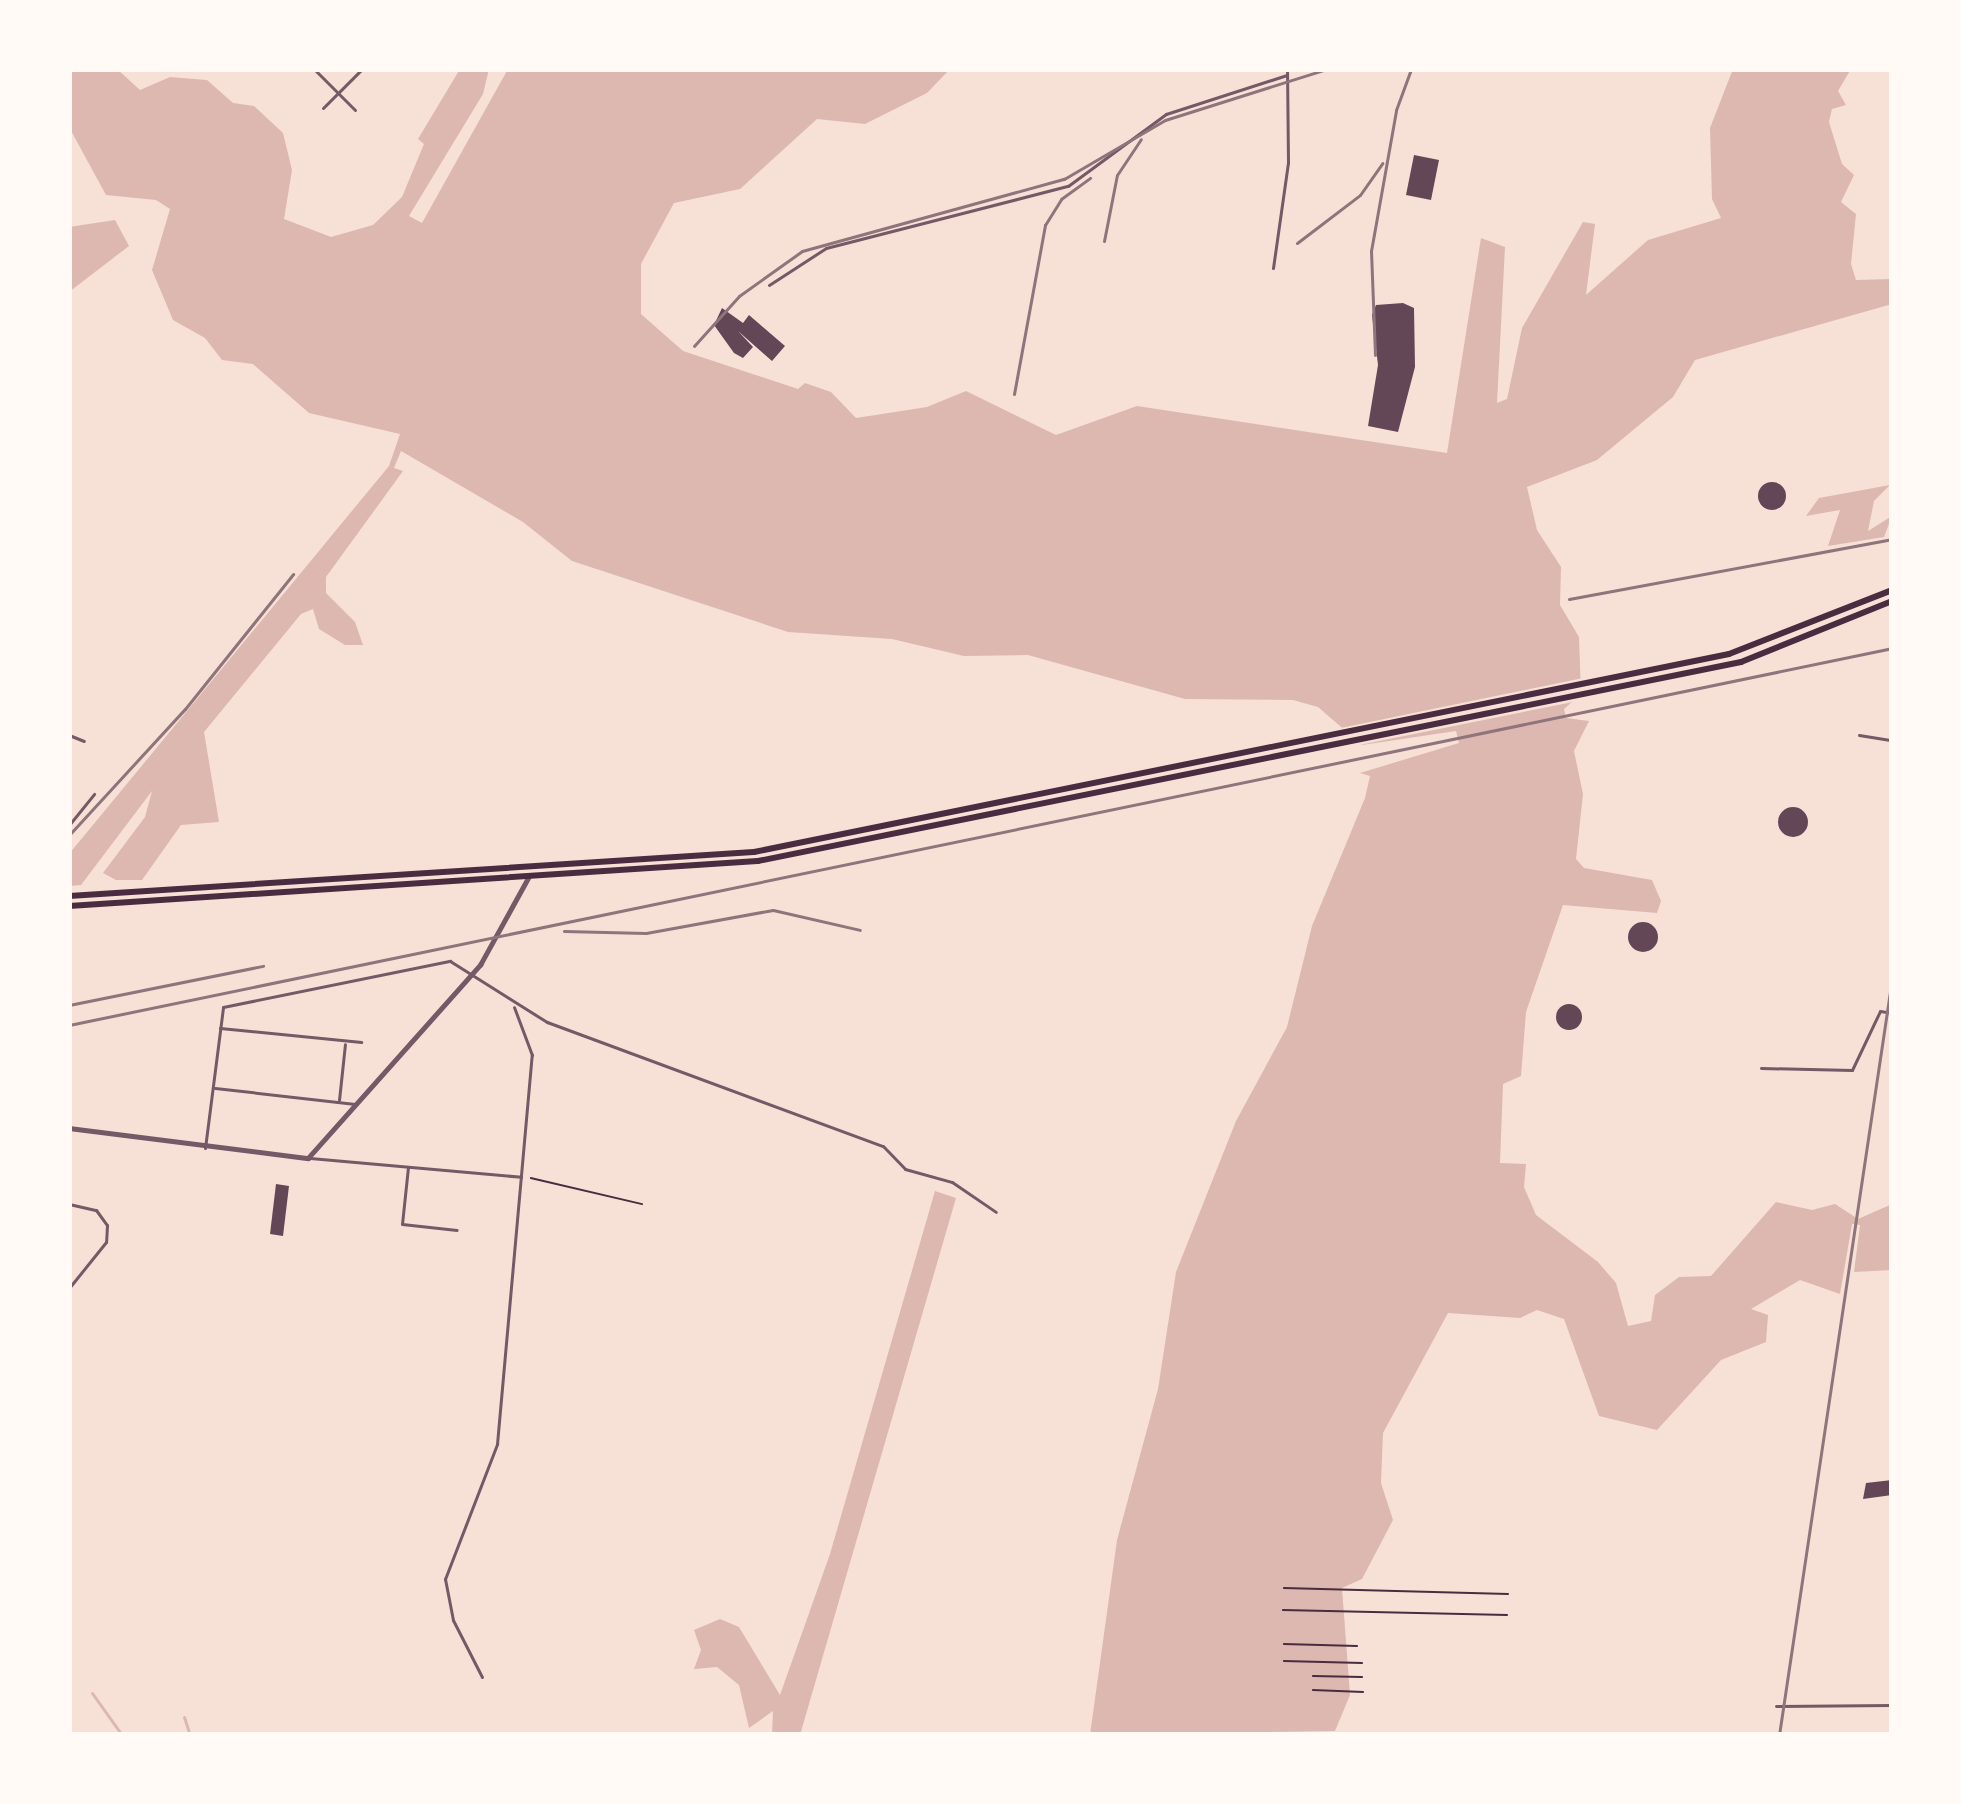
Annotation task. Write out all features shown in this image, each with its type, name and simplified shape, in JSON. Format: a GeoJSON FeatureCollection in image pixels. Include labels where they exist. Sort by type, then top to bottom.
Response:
{"type":"FeatureCollection","features":[{"type":"Feature","properties":{"kind":"main road"},"geometry":{"type":"LineString","coordinates":[[1740,657],[1892,590]]}},
{"type":"Feature","properties":{"kind":"main road"},"geometry":{"type":"LineString","coordinates":[[69,905],[758,861],[1740,657],[1892,601]]}},
{"type":"Feature","properties":{"kind":"main road"},"geometry":{"type":"LineString","coordinates":[[69,896],[754,852],[1275,752]]}},
{"type":"Feature","properties":{"kind":"street"},"geometry":{"type":"LineString","coordinates":[[314,69],[355,110]]}},
{"type":"Feature","properties":{"kind":"street"},"geometry":{"type":"LineString","coordinates":[[323,108],[362,69]]}},
{"type":"Feature","properties":{"kind":"street"},"geometry":{"type":"LineString","coordinates":[[769,285],[826,248],[1068,186],[1166,114],[1287,72],[1288,163],[1273,268]]}},
{"type":"Feature","properties":{"kind":"street"},"geometry":{"type":"LineString","coordinates":[[69,735],[84,741]]}},
{"type":"Feature","properties":{"kind":"street"},"geometry":{"type":"LineString","coordinates":[[1859,735],[1892,740]]}},
{"type":"Feature","properties":{"kind":"street"},"geometry":{"type":"LineString","coordinates":[[69,825],[94,794]]}},
{"type":"Feature","properties":{"kind":"street"},"geometry":{"type":"LineString","coordinates":[[308,1158],[473,973],[528,878]]}},
{"type":"Feature","properties":{"kind":"street"},"geometry":{"type":"LineString","coordinates":[[257,884],[257,895]]}},
{"type":"Feature","properties":{"kind":"street"},"geometry":{"type":"LineString","coordinates":[[205,1148],[218,1028],[226,1006],[445,961],[473,973],[512,1005],[883,1146],[905,1169],[957,1184],[996,1212]]}},
{"type":"Feature","properties":{"kind":"street"},"geometry":{"type":"LineString","coordinates":[[482,1677],[453,1621],[445,1579],[495,1453],[532,1046],[512,1005]]}},
{"type":"Feature","properties":{"kind":"street"},"geometry":{"type":"LineString","coordinates":[[1761,1068],[1852,1070],[1880,1011],[1892,1013]]}},
{"type":"Feature","properties":{"kind":"street"},"geometry":{"type":"LineString","coordinates":[[218,1028],[362,1042]]}},
{"type":"Feature","properties":{"kind":"street"},"geometry":{"type":"LineString","coordinates":[[339,1102],[345,1040]]}},
{"type":"Feature","properties":{"kind":"street"},"geometry":{"type":"LineString","coordinates":[[212,1088],[357,1104]]}},
{"type":"Feature","properties":{"kind":"street"},"geometry":{"type":"LineString","coordinates":[[69,1128],[205,1148],[521,1177]]}},
{"type":"Feature","properties":{"kind":"street"},"geometry":{"type":"LineString","coordinates":[[408,1167],[402,1224],[457,1230]]}},
{"type":"Feature","properties":{"kind":"street"},"geometry":{"type":"LineString","coordinates":[[69,1204],[103,1214],[106,1242],[69,1288]]}},
{"type":"Feature","properties":{"kind":"street"},"geometry":{"type":"LineString","coordinates":[[1777,1706],[1892,1705]]}},
{"type":"Feature","properties":{"kind":"path"},"geometry":{"type":"LineString","coordinates":[[521,1177],[642,1204]]}},
{"type":"Feature","properties":{"kind":"path"},"geometry":{"type":"LineString","coordinates":[[1284,1588],[1508,1594]]}},
{"type":"Feature","properties":{"kind":"path"},"geometry":{"type":"LineString","coordinates":[[1283,1610],[1507,1616]]}},
{"type":"Feature","properties":{"kind":"path"},"geometry":{"type":"LineString","coordinates":[[1284,1644],[1357,1646]]}},
{"type":"Feature","properties":{"kind":"path"},"geometry":{"type":"LineString","coordinates":[[1284,1661],[1362,1663]]}},
{"type":"Feature","properties":{"kind":"path"},"geometry":{"type":"LineString","coordinates":[[1313,1676],[1362,1677]]}},
{"type":"Feature","properties":{"kind":"path"},"geometry":{"type":"LineString","coordinates":[[1313,1690],[1363,1692]]}},
{"type":"Feature","properties":{"kind":"shaded area"},"geometry":{"type":"Polygon","coordinates":[[[69,69],[117,69],[140,90],[170,77],[207,80],[233,103],[254,106],[283,133],[292,170],[284,219],[331,237],[373,225],[402,197],[424,144],[418,139],[460,69],[950,69],[927,93],[865,124],[817,119],[740,189],[674,203],[641,264],[641,314],[683,351],[798,389],[805,383],[831,392],[856,418],[927,407],[966,391],[1056,435],[1137,406],[1447,453],[1481,238],[1505,247],[1497,403],[1507,399],[1522,328],[1583,222],[1595,224],[1586,295],[1648,240],[1721,218],[1712,199],[1710,128],[1733,69],[1851,69],[1838,91],[1846,105],[1832,109],[1829,122],[1842,164],[1854,175],[1841,202],[1856,214],[1851,264],[1856,280],[1892,279],[1892,304],[1695,360],[1673,397],[1597,460],[1527,487],[1537,530],[1561,567],[1560,605],[1579,637],[1581,694],[1564,709],[1566,718],[1589,721],[1574,751],[1583,794],[1576,859],[1584,868],[1652,880],[1661,901],[1657,913],[1563,905],[1526,1012],[1521,1076],[1503,1084],[1500,1163],[1526,1164],[1524,1187],[1536,1215],[1598,1262],[1616,1283],[1628,1326],[1651,1321],[1655,1295],[1679,1277],[1711,1276],[1776,1202],[1812,1210],[1835,1204],[1858,1219],[1892,1204],[1892,1270],[1854,1272],[1860,1225],[1852,1224],[1840,1294],[1800,1280],[1751,1309],[1768,1315],[1766,1342],[1721,1360],[1657,1430],[1599,1416],[1564,1319],[1537,1310],[1520,1318],[1448,1313],[1383,1433],[1381,1483],[1393,1520],[1362,1579],[1342,1588],[1350,1695],[1335,1731],[1090,1735],[1117,1540],[1158,1389],[1176,1272],[1236,1121],[1287,1027],[1312,926],[1365,798],[1370,776],[1360,773],[1459,743],[1456,731],[1362,745],[1318,707],[1293,700],[1185,699],[1028,655],[964,656],[892,639],[788,632],[572,561],[523,522],[401,451],[394,468],[403,471],[326,577],[326,593],[355,622],[363,645],[345,645],[319,629],[313,609],[301,614],[204,732],[219,822],[181,825],[142,880],[116,880],[103,873],[145,817],[152,791],[81,885],[69,886],[69,854],[389,466],[400,434],[309,413],[253,364],[222,360],[205,338],[173,320],[152,270],[170,209],[156,200],[106,195],[69,127],[69,69]]]}},
{"type":"Feature","properties":{"kind":"shaded area"},"geometry":{"type":"Polygon","coordinates":[[[115,220],[129,246],[69,292],[69,227],[115,220]]]}},
{"type":"Feature","properties":{"kind":"shaded area"},"geometry":{"type":"Polygon","coordinates":[[[1890,485],[1874,501],[1868,531],[1892,516],[1884,537],[1828,546],[1840,510],[1806,516],[1819,498],[1890,485]]]}},
{"type":"Feature","properties":{"kind":"shaded area"},"geometry":{"type":"Polygon","coordinates":[[[935,1191],[956,1198],[800,1735],[772,1735],[773,1711],[749,1728],[739,1685],[717,1667],[694,1669],[701,1650],[694,1630],[720,1619],[739,1627],[780,1695],[830,1554],[935,1191]]]}},
{"type":"Feature","properties":{"kind":"pier"},"geometry":{"type":"Polygon","coordinates":[[[489,69],[508,69],[422,223],[409,216],[483,94],[489,69]]]}},
{"type":"Feature","properties":{"kind":"pier"},"geometry":{"type":"Polygon","coordinates":[[[1588,677],[1583,700],[1354,746],[1336,729],[1588,677]]]}},
{"type":"Feature","properties":{"kind":"building"},"geometry":{"type":"Polygon","coordinates":[[[1414,155],[1439,160],[1431,200],[1406,195],[1414,155]]]}},
{"type":"Feature","properties":{"kind":"building"},"geometry":{"type":"Polygon","coordinates":[[[1403,303],[1414,308],[1415,367],[1398,432],[1368,426],[1378,365],[1372,315],[1376,305],[1403,303]]]}},
{"type":"Feature","properties":{"kind":"building"},"geometry":{"type":"Polygon","coordinates":[[[722,308],[743,323],[749,315],[785,346],[772,361],[738,331],[753,347],[743,358],[734,353],[714,325],[722,308]]]}},
{"type":"Feature","properties":{"kind":"building"},"geometry":{"type":"Polygon","coordinates":[[[1772,482],[1782,486],[1786,496],[1782,506],[1772,510],[1762,506],[1758,496],[1762,486],[1772,482]]]}},
{"type":"Feature","properties":{"kind":"building"},"geometry":{"type":"Polygon","coordinates":[[[1793,807],[1804,811],[1808,822],[1804,833],[1793,837],[1782,833],[1778,822],[1782,811],[1793,807]]]}},
{"type":"Feature","properties":{"kind":"building"},"geometry":{"type":"Polygon","coordinates":[[[1643,922],[1658,937],[1643,952],[1628,937],[1643,922]]]}},
{"type":"Feature","properties":{"kind":"building"},"geometry":{"type":"Polygon","coordinates":[[[1569,1004],[1582,1017],[1569,1030],[1556,1017],[1569,1004]]]}},
{"type":"Feature","properties":{"kind":"building"},"geometry":{"type":"Polygon","coordinates":[[[276,1184],[289,1186],[283,1236],[270,1234],[276,1184]]]}},
{"type":"Feature","properties":{"kind":"building"},"geometry":{"type":"Polygon","coordinates":[[[1892,1480],[1892,1495],[1863,1499],[1866,1483],[1892,1480]]]}},
{"type":"Feature","properties":{"kind":"waterway"},"geometry":{"type":"LineString","coordinates":[[92,1693],[122,1735]]}},
{"type":"Feature","properties":{"kind":"waterway"},"geometry":{"type":"LineString","coordinates":[[184,1717],[190,1735]]}},
{"type":"Feature","properties":{"kind":"railway"},"geometry":{"type":"LineString","coordinates":[[694,346],[739,296],[802,251],[1064,179],[1165,120],[1327,69]]}},
{"type":"Feature","properties":{"kind":"railway"},"geometry":{"type":"LineString","coordinates":[[1375,355],[1371,251],[1396,110],[1411,69]]}},
{"type":"Feature","properties":{"kind":"railway"},"geometry":{"type":"LineString","coordinates":[[1104,241],[1117,175],[1141,139]]}},
{"type":"Feature","properties":{"kind":"railway"},"geometry":{"type":"LineString","coordinates":[[1297,243],[1360,195],[1382,163]]}},
{"type":"Feature","properties":{"kind":"railway"},"geometry":{"type":"LineString","coordinates":[[1014,394],[1045,225],[1061,199],[1090,178]]}},
{"type":"Feature","properties":{"kind":"railway"},"geometry":{"type":"LineString","coordinates":[[1569,599],[1892,539]]}},
{"type":"Feature","properties":{"kind":"railway"},"geometry":{"type":"LineString","coordinates":[[69,835],[185,709],[293,574]]}},
{"type":"Feature","properties":{"kind":"railway"},"geometry":{"type":"LineString","coordinates":[[69,1025],[1892,648]]}},
{"type":"Feature","properties":{"kind":"railway"},"geometry":{"type":"LineString","coordinates":[[564,931],[646,933],[773,910],[860,930]]}},
{"type":"Feature","properties":{"kind":"railway"},"geometry":{"type":"LineString","coordinates":[[69,1005],[263,966]]}},
{"type":"Feature","properties":{"kind":"railway"},"geometry":{"type":"LineString","coordinates":[[1779,1735],[1892,978]]}}]}
